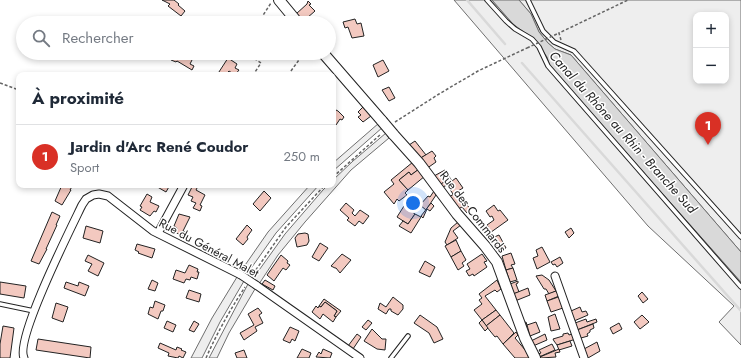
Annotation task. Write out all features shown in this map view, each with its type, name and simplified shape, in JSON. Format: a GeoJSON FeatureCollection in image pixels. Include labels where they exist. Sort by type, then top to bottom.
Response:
{"type":"FeatureCollection","features":[{"type":"Feature","properties":{"kind":"street"},"geometry":{"type":"LineString","coordinates":[[279,0],[292,16]]}},
{"type":"Feature","properties":{"kind":"street","name":"Rue des Commards"},"geometry":{"type":"LineString","coordinates":[[329,60],[382,121],[388,133],[419,163],[457,214],[494,258],[525,338],[535,358]]}},
{"type":"Feature","properties":{"kind":"street"},"geometry":{"type":"LineString","coordinates":[[158,233],[182,188]]}},
{"type":"Feature","properties":{"kind":"street","name":"Rue du Général Malet"},"geometry":{"type":"LineString","coordinates":[[34,311],[82,205],[86,199],[93,195],[99,194],[108,196],[158,233],[241,275],[360,358]]}},
{"type":"Feature","properties":{"kind":"street"},"geometry":{"type":"LineString","coordinates":[[555,276],[584,358]]}},
{"type":"Feature","properties":{"kind":"street"},"geometry":{"type":"LineString","coordinates":[[24,358],[22,350],[24,340],[34,311]]}},
{"type":"Feature","properties":{"kind":"lane"},"geometry":{"type":"LineString","coordinates":[[487,0],[506,21],[532,39],[539,47],[548,66],[741,287]]}},
{"type":"Feature","properties":{"kind":"lane"},"geometry":{"type":"LineString","coordinates":[[528,0],[543,31],[554,42],[574,51],[741,237]]}},
{"type":"Feature","properties":{"kind":"lane"},"geometry":{"type":"LineString","coordinates":[[0,304],[34,311]]}},
{"type":"Feature","properties":{"kind":"lane"},"geometry":{"type":"LineString","coordinates":[[391,358],[408,336]]}},
{"type":"Feature","properties":{"kind":"path"},"geometry":{"type":"LineString","coordinates":[[263,16],[273,0]]}},
{"type":"Feature","properties":{"kind":"path"},"geometry":{"type":"LineString","coordinates":[[394,123],[478,71],[628,0]]}},
{"type":"Feature","properties":{"kind":"path"},"geometry":{"type":"LineString","coordinates":[[255,72],[261,63],[256,60]]}},
{"type":"Feature","properties":{"kind":"path"},"geometry":{"type":"LineString","coordinates":[[290,72],[299,60]]}},
{"type":"Feature","properties":{"kind":"path"},"geometry":{"type":"LineString","coordinates":[[0,83],[16,89]]}},
{"type":"Feature","properties":{"kind":"path"},"geometry":{"type":"LineString","coordinates":[[336,175],[388,133]]}},
{"type":"Feature","properties":{"kind":"path"},"geometry":{"type":"LineString","coordinates":[[252,276],[286,227],[321,188]]}},
{"type":"Feature","properties":{"kind":"path"},"geometry":{"type":"LineString","coordinates":[[206,358],[232,306],[248,282]]}},
{"type":"Feature","properties":{"kind":"shaded area"},"geometry":{"type":"Polygon","coordinates":[[[454,0],[492,0],[513,24],[536,41],[547,57],[550,67],[741,282],[741,345],[719,322],[734,306],[648,226],[454,0]]]}},
{"type":"Feature","properties":{"kind":"shaded area"},"geometry":{"type":"Polygon","coordinates":[[[519,0],[741,0],[741,252],[571,55],[555,49],[539,32],[531,14],[519,0]]]}},
{"type":"Feature","properties":{"kind":"shaded area"},"geometry":{"type":"Polygon","coordinates":[[[379,123],[383,127],[336,168],[336,160],[379,123]]]}},
{"type":"Feature","properties":{"kind":"shaded area"},"geometry":{"type":"Polygon","coordinates":[[[386,133],[389,138],[351,170],[336,187],[336,177],[386,133]]]}},
{"type":"Feature","properties":{"kind":"shaded area"},"geometry":{"type":"Polygon","coordinates":[[[307,188],[316,188],[276,233],[247,274],[241,271],[268,232],[307,188]]]}},
{"type":"Feature","properties":{"kind":"shaded area"},"geometry":{"type":"Polygon","coordinates":[[[325,188],[335,188],[278,255],[259,284],[252,280],[285,234],[325,188]]]}},
{"type":"Feature","properties":{"kind":"shaded area"},"geometry":{"type":"Polygon","coordinates":[[[237,277],[244,281],[220,322],[202,358],[191,358],[212,318],[237,277]]]}},
{"type":"Feature","properties":{"kind":"shaded area"},"geometry":{"type":"Polygon","coordinates":[[[248,284],[255,289],[229,333],[217,358],[209,358],[248,284]]]}},
{"type":"Feature","properties":{"kind":"water","name":"Canal du Rhône au Rhin - Branche Sud"},"geometry":{"type":"Polygon","coordinates":[[[492,0],[519,0],[531,14],[539,32],[548,43],[555,49],[571,55],[741,252],[741,282],[550,67],[547,57],[536,41],[513,24],[492,0]]]}},
{"type":"Feature","properties":{"kind":"building"},"geometry":{"type":"Polygon","coordinates":[[[162,0],[174,0],[185,11],[181,16],[168,6],[170,4],[162,0]]]}},
{"type":"Feature","properties":{"kind":"building"},"geometry":{"type":"Polygon","coordinates":[[[308,1],[311,4],[309,5],[315,11],[309,16],[298,16],[296,14],[307,4],[308,1]]]}},
{"type":"Feature","properties":{"kind":"building"},"geometry":{"type":"Polygon","coordinates":[[[355,19],[357,24],[361,23],[364,36],[352,38],[348,27],[345,28],[343,22],[355,19]]]}},
{"type":"Feature","properties":{"kind":"building"},"geometry":{"type":"Polygon","coordinates":[[[171,60],[192,60],[190,64],[194,66],[192,70],[177,61],[171,60]]]}},
{"type":"Feature","properties":{"kind":"building"},"geometry":{"type":"Polygon","coordinates":[[[227,60],[231,60],[237,64],[235,68],[239,70],[237,72],[219,72],[227,60]]]}},
{"type":"Feature","properties":{"kind":"building"},"geometry":{"type":"Polygon","coordinates":[[[383,60],[389,71],[378,77],[373,65],[383,60]]]}},
{"type":"Feature","properties":{"kind":"building"},"geometry":{"type":"Polygon","coordinates":[[[389,87],[395,98],[389,101],[382,90],[389,87]]]}},
{"type":"Feature","properties":{"kind":"building"},"geometry":{"type":"Polygon","coordinates":[[[363,107],[371,116],[363,122],[358,117],[361,115],[358,112],[363,107]]]}},
{"type":"Feature","properties":{"kind":"building"},"geometry":{"type":"Polygon","coordinates":[[[336,110],[344,117],[342,120],[340,119],[336,125],[336,110]]]}},
{"type":"Feature","properties":{"kind":"building"},"geometry":{"type":"Polygon","coordinates":[[[415,141],[426,155],[419,159],[409,145],[415,141]]]}},
{"type":"Feature","properties":{"kind":"building"},"geometry":{"type":"Polygon","coordinates":[[[432,151],[436,156],[434,158],[436,162],[426,169],[419,159],[432,151]]]}},
{"type":"Feature","properties":{"kind":"building"},"geometry":{"type":"Polygon","coordinates":[[[413,162],[419,169],[411,175],[409,172],[399,180],[408,190],[405,193],[407,195],[399,201],[397,199],[394,204],[384,192],[394,184],[391,180],[413,162]]]}},
{"type":"Feature","properties":{"kind":"building"},"geometry":{"type":"Polygon","coordinates":[[[419,169],[425,176],[408,190],[399,180],[409,172],[411,175],[419,169]]]}},
{"type":"Feature","properties":{"kind":"building"},"geometry":{"type":"Polygon","coordinates":[[[445,170],[450,178],[440,185],[434,176],[445,170]]]}},
{"type":"Feature","properties":{"kind":"building"},"geometry":{"type":"Polygon","coordinates":[[[450,178],[452,181],[456,178],[463,188],[453,194],[447,185],[443,187],[441,184],[450,178]]]}},
{"type":"Feature","properties":{"kind":"building"},"geometry":{"type":"Polygon","coordinates":[[[61,188],[71,188],[62,205],[55,201],[61,188]]]}},
{"type":"Feature","properties":{"kind":"building"},"geometry":{"type":"Polygon","coordinates":[[[159,188],[168,188],[166,192],[159,188]]]}},
{"type":"Feature","properties":{"kind":"building"},"geometry":{"type":"Polygon","coordinates":[[[192,188],[197,188],[196,190],[205,195],[200,205],[202,206],[200,211],[193,208],[196,203],[191,201],[193,197],[188,195],[192,188]]]}},
{"type":"Feature","properties":{"kind":"building"},"geometry":{"type":"Polygon","coordinates":[[[264,191],[271,198],[260,211],[253,204],[264,191]]]}},
{"type":"Feature","properties":{"kind":"building"},"geometry":{"type":"Polygon","coordinates":[[[434,191],[436,195],[426,210],[420,205],[428,196],[430,197],[434,191]]]}},
{"type":"Feature","properties":{"kind":"building"},"geometry":{"type":"Polygon","coordinates":[[[147,194],[152,197],[150,202],[159,206],[156,212],[154,211],[150,216],[140,210],[142,207],[140,206],[147,194]]]}},
{"type":"Feature","properties":{"kind":"building"},"geometry":{"type":"Polygon","coordinates":[[[454,194],[461,203],[464,201],[471,210],[467,213],[462,207],[456,210],[447,198],[454,194]]]}},
{"type":"Feature","properties":{"kind":"building"},"geometry":{"type":"Polygon","coordinates":[[[346,203],[354,210],[352,213],[355,216],[360,210],[369,216],[363,224],[359,221],[355,226],[347,220],[349,218],[340,210],[346,203]]]}},
{"type":"Feature","properties":{"kind":"building"},"geometry":{"type":"Polygon","coordinates":[[[431,203],[434,206],[430,211],[427,209],[423,218],[421,216],[431,203]]]}},
{"type":"Feature","properties":{"kind":"building"},"geometry":{"type":"Polygon","coordinates":[[[494,205],[508,220],[487,235],[487,225],[494,220],[486,211],[494,205]]]}},
{"type":"Feature","properties":{"kind":"building"},"geometry":{"type":"Polygon","coordinates":[[[404,206],[415,214],[408,224],[397,217],[404,206]]]}},
{"type":"Feature","properties":{"kind":"building"},"geometry":{"type":"Polygon","coordinates":[[[52,212],[60,216],[47,249],[39,264],[31,261],[52,212]]]}},
{"type":"Feature","properties":{"kind":"building"},"geometry":{"type":"Polygon","coordinates":[[[179,214],[190,217],[183,231],[186,232],[184,237],[175,232],[177,228],[174,226],[179,214]]]}},
{"type":"Feature","properties":{"kind":"building"},"geometry":{"type":"Polygon","coordinates":[[[415,214],[421,217],[411,233],[399,226],[403,221],[408,224],[415,214]]]}},
{"type":"Feature","properties":{"kind":"building"},"geometry":{"type":"Polygon","coordinates":[[[458,222],[461,225],[453,231],[458,238],[447,245],[445,242],[451,228],[458,222]]]}},
{"type":"Feature","properties":{"kind":"building"},"geometry":{"type":"Polygon","coordinates":[[[247,225],[252,230],[247,237],[248,239],[243,245],[236,239],[247,225]]]}},
{"type":"Feature","properties":{"kind":"building"},"geometry":{"type":"Polygon","coordinates":[[[86,226],[103,231],[100,243],[83,238],[86,226]]]}},
{"type":"Feature","properties":{"kind":"building"},"geometry":{"type":"Polygon","coordinates":[[[571,228],[574,233],[569,238],[565,232],[571,228]]]}},
{"type":"Feature","properties":{"kind":"building"},"geometry":{"type":"Polygon","coordinates":[[[298,234],[308,234],[309,241],[307,245],[297,247],[295,238],[298,234]]]}},
{"type":"Feature","properties":{"kind":"building"},"geometry":{"type":"Polygon","coordinates":[[[499,235],[506,248],[500,251],[492,238],[499,235]]]}},
{"type":"Feature","properties":{"kind":"building"},"geometry":{"type":"Polygon","coordinates":[[[456,240],[461,251],[451,257],[445,246],[456,240]]]}},
{"type":"Feature","properties":{"kind":"building"},"geometry":{"type":"Polygon","coordinates":[[[320,243],[328,248],[319,261],[312,257],[320,243]]]}},
{"type":"Feature","properties":{"kind":"building"},"geometry":{"type":"Polygon","coordinates":[[[137,244],[155,249],[152,258],[138,253],[139,252],[135,250],[137,244]]]}},
{"type":"Feature","properties":{"kind":"building"},"geometry":{"type":"Polygon","coordinates":[[[542,247],[550,262],[537,269],[533,258],[538,256],[536,250],[542,247]]]}},
{"type":"Feature","properties":{"kind":"building"},"geometry":{"type":"Polygon","coordinates":[[[461,251],[466,260],[462,263],[464,266],[458,270],[451,257],[461,251]]]}},
{"type":"Feature","properties":{"kind":"building"},"geometry":{"type":"Polygon","coordinates":[[[511,253],[515,264],[511,265],[513,268],[506,270],[502,256],[511,253]]]}},
{"type":"Feature","properties":{"kind":"building"},"geometry":{"type":"Polygon","coordinates":[[[342,254],[351,260],[340,273],[336,268],[331,266],[342,254]]]}},
{"type":"Feature","properties":{"kind":"building"},"geometry":{"type":"Polygon","coordinates":[[[482,254],[487,261],[484,262],[487,267],[474,276],[473,274],[469,276],[466,271],[470,269],[467,264],[482,254]]]}},
{"type":"Feature","properties":{"kind":"building"},"geometry":{"type":"Polygon","coordinates":[[[88,255],[104,263],[98,276],[88,271],[92,264],[85,261],[88,255]]]}},
{"type":"Feature","properties":{"kind":"building"},"geometry":{"type":"Polygon","coordinates":[[[281,255],[290,265],[286,270],[283,268],[274,281],[267,275],[281,255]]]}},
{"type":"Feature","properties":{"kind":"building"},"geometry":{"type":"Polygon","coordinates":[[[560,257],[563,263],[557,267],[555,264],[553,265],[551,262],[560,257]]]}},
{"type":"Feature","properties":{"kind":"building"},"geometry":{"type":"Polygon","coordinates":[[[425,261],[435,267],[430,277],[419,272],[425,261]]]}},
{"type":"Feature","properties":{"kind":"building"},"geometry":{"type":"Polygon","coordinates":[[[189,265],[198,269],[197,272],[199,272],[197,279],[191,277],[190,280],[186,279],[184,283],[173,279],[176,270],[185,273],[189,265]]]}},
{"type":"Feature","properties":{"kind":"building"},"geometry":{"type":"Polygon","coordinates":[[[513,268],[517,280],[510,282],[506,270],[513,268]]]}},
{"type":"Feature","properties":{"kind":"building"},"geometry":{"type":"Polygon","coordinates":[[[542,275],[549,280],[556,291],[549,294],[546,289],[544,289],[536,276],[542,275]]]}},
{"type":"Feature","properties":{"kind":"building"},"geometry":{"type":"Polygon","coordinates":[[[152,280],[158,283],[155,291],[148,289],[152,280]]]}},
{"type":"Feature","properties":{"kind":"building"},"geometry":{"type":"Polygon","coordinates":[[[265,280],[275,286],[273,290],[262,284],[265,280]]]}},
{"type":"Feature","properties":{"kind":"building"},"geometry":{"type":"Polygon","coordinates":[[[497,280],[501,289],[497,292],[495,290],[485,296],[496,310],[482,320],[474,310],[482,304],[479,300],[482,298],[479,294],[497,280]]]}},
{"type":"Feature","properties":{"kind":"building"},"geometry":{"type":"Polygon","coordinates":[[[518,281],[516,284],[519,292],[513,294],[510,284],[518,281]]]}},
{"type":"Feature","properties":{"kind":"building"},"geometry":{"type":"Polygon","coordinates":[[[0,282],[26,286],[24,298],[0,294],[0,282]]]}},
{"type":"Feature","properties":{"kind":"building"},"geometry":{"type":"Polygon","coordinates":[[[66,282],[78,286],[79,282],[89,286],[85,296],[64,288],[66,282]]]}},
{"type":"Feature","properties":{"kind":"building"},"geometry":{"type":"Polygon","coordinates":[[[528,288],[530,295],[515,301],[513,294],[528,288]]]}},
{"type":"Feature","properties":{"kind":"building"},"geometry":{"type":"Polygon","coordinates":[[[189,290],[201,294],[199,302],[186,298],[189,290]]]}},
{"type":"Feature","properties":{"kind":"building"},"geometry":{"type":"Polygon","coordinates":[[[556,291],[559,296],[547,301],[545,295],[556,291]]]}},
{"type":"Feature","properties":{"kind":"building"},"geometry":{"type":"Polygon","coordinates":[[[642,292],[648,299],[643,303],[638,296],[642,292]]]}},
{"type":"Feature","properties":{"kind":"building"},"geometry":{"type":"Polygon","coordinates":[[[561,296],[566,307],[551,312],[547,301],[561,296]]]}},
{"type":"Feature","properties":{"kind":"building"},"geometry":{"type":"Polygon","coordinates":[[[393,297],[403,305],[403,309],[398,315],[391,311],[391,309],[389,309],[386,314],[378,309],[380,303],[386,307],[393,297]]]}},
{"type":"Feature","properties":{"kind":"building"},"geometry":{"type":"Polygon","coordinates":[[[324,299],[341,311],[336,317],[334,316],[337,311],[325,302],[321,307],[319,306],[324,299]]]}},
{"type":"Feature","properties":{"kind":"building"},"geometry":{"type":"Polygon","coordinates":[[[155,301],[165,305],[158,319],[148,314],[150,307],[153,308],[155,301]]]}},
{"type":"Feature","properties":{"kind":"building"},"geometry":{"type":"Polygon","coordinates":[[[325,302],[337,311],[333,322],[323,314],[320,319],[312,312],[316,306],[318,308],[319,306],[321,307],[325,302]]]}},
{"type":"Feature","properties":{"kind":"building"},"geometry":{"type":"Polygon","coordinates":[[[56,303],[68,307],[63,322],[52,318],[56,303]]]}},
{"type":"Feature","properties":{"kind":"building"},"geometry":{"type":"Polygon","coordinates":[[[580,307],[582,312],[586,311],[588,315],[574,321],[571,311],[580,307]]]}},
{"type":"Feature","properties":{"kind":"building"},"geometry":{"type":"Polygon","coordinates":[[[258,308],[262,313],[259,315],[263,323],[255,327],[257,331],[244,340],[240,333],[254,325],[248,314],[258,308]]]}},
{"type":"Feature","properties":{"kind":"building"},"geometry":{"type":"Polygon","coordinates":[[[496,310],[500,315],[486,326],[482,320],[496,310]]]}},
{"type":"Feature","properties":{"kind":"building"},"geometry":{"type":"Polygon","coordinates":[[[555,314],[560,329],[551,331],[548,317],[555,314]]]}},
{"type":"Feature","properties":{"kind":"building"},"geometry":{"type":"Polygon","coordinates":[[[420,315],[437,327],[443,339],[434,343],[429,333],[414,323],[420,315]]]}},
{"type":"Feature","properties":{"kind":"building"},"geometry":{"type":"Polygon","coordinates":[[[500,315],[514,333],[503,344],[486,326],[500,315]]]}},
{"type":"Feature","properties":{"kind":"building"},"geometry":{"type":"Polygon","coordinates":[[[642,315],[649,322],[640,329],[634,322],[642,315]]]}},
{"type":"Feature","properties":{"kind":"building"},"geometry":{"type":"Polygon","coordinates":[[[586,319],[587,322],[596,319],[597,322],[577,330],[575,323],[586,319]]]}},
{"type":"Feature","properties":{"kind":"building"},"geometry":{"type":"Polygon","coordinates":[[[368,320],[372,323],[366,330],[362,327],[368,320]]]}},
{"type":"Feature","properties":{"kind":"building"},"geometry":{"type":"Polygon","coordinates":[[[482,320],[488,328],[485,331],[479,323],[482,320]]]}},
{"type":"Feature","properties":{"kind":"building"},"geometry":{"type":"Polygon","coordinates":[[[167,321],[176,325],[173,332],[164,328],[167,321]]]}},
{"type":"Feature","properties":{"kind":"building"},"geometry":{"type":"Polygon","coordinates":[[[194,321],[199,324],[194,332],[189,330],[194,321]]]}},
{"type":"Feature","properties":{"kind":"building"},"geometry":{"type":"Polygon","coordinates":[[[536,322],[540,332],[530,336],[527,325],[536,322]]]}},
{"type":"Feature","properties":{"kind":"building"},"geometry":{"type":"Polygon","coordinates":[[[619,323],[622,329],[613,334],[610,328],[619,323]]]}},
{"type":"Feature","properties":{"kind":"building"},"geometry":{"type":"Polygon","coordinates":[[[593,324],[594,328],[587,334],[588,336],[581,338],[577,330],[593,324]]]}},
{"type":"Feature","properties":{"kind":"building"},"geometry":{"type":"Polygon","coordinates":[[[3,326],[14,328],[10,358],[0,358],[0,344],[3,326]]]}},
{"type":"Feature","properties":{"kind":"building"},"geometry":{"type":"Polygon","coordinates":[[[290,327],[299,331],[295,341],[292,339],[290,343],[283,340],[290,327]]]}},
{"type":"Feature","properties":{"kind":"building"},"geometry":{"type":"Polygon","coordinates":[[[372,329],[382,339],[386,339],[385,350],[377,349],[364,341],[372,329]]]}},
{"type":"Feature","properties":{"kind":"building"},"geometry":{"type":"Polygon","coordinates":[[[516,332],[518,335],[515,338],[526,351],[529,358],[515,358],[503,344],[516,332]]]}},
{"type":"Feature","properties":{"kind":"building"},"geometry":{"type":"Polygon","coordinates":[[[568,333],[569,335],[574,333],[576,339],[557,345],[553,339],[568,333]]]}},
{"type":"Feature","properties":{"kind":"building"},"geometry":{"type":"Polygon","coordinates":[[[357,334],[361,337],[353,349],[348,346],[357,334]]]}},
{"type":"Feature","properties":{"kind":"building"},"geometry":{"type":"Polygon","coordinates":[[[545,334],[547,340],[533,346],[531,341],[545,334]]]}},
{"type":"Feature","properties":{"kind":"building"},"geometry":{"type":"Polygon","coordinates":[[[38,339],[91,347],[90,358],[36,350],[38,339]]]}},
{"type":"Feature","properties":{"kind":"building"},"geometry":{"type":"Polygon","coordinates":[[[570,341],[572,346],[559,350],[557,345],[570,341]]]}},
{"type":"Feature","properties":{"kind":"building"},"geometry":{"type":"Polygon","coordinates":[[[597,342],[600,351],[588,358],[584,349],[597,342]]]}},
{"type":"Feature","properties":{"kind":"building"},"geometry":{"type":"Polygon","coordinates":[[[160,343],[176,350],[177,347],[186,352],[183,358],[179,356],[178,358],[168,356],[169,353],[158,348],[160,343]]]}},
{"type":"Feature","properties":{"kind":"building"},"geometry":{"type":"Polygon","coordinates":[[[552,344],[555,350],[539,357],[538,354],[541,353],[539,350],[552,344]]]}},
{"type":"Feature","properties":{"kind":"building"},"geometry":{"type":"Polygon","coordinates":[[[302,349],[311,353],[309,358],[297,358],[302,349]]]}},
{"type":"Feature","properties":{"kind":"building"},"geometry":{"type":"Polygon","coordinates":[[[323,349],[332,353],[330,358],[316,357],[319,352],[321,354],[323,349]]]}},
{"type":"Feature","properties":{"kind":"building"},"geometry":{"type":"Polygon","coordinates":[[[559,349],[560,352],[555,353],[556,357],[540,357],[559,349]]]}},
{"type":"Feature","properties":{"kind":"building"},"geometry":{"type":"Polygon","coordinates":[[[244,350],[247,358],[237,358],[235,353],[244,350]]]}},
{"type":"Feature","properties":{"kind":"waterway"},"geometry":{"type":"LineString","coordinates":[[467,0],[505,44]]}},
{"type":"Feature","properties":{"kind":"waterway"},"geometry":{"type":"LineString","coordinates":[[522,63],[741,311]]}},
{"type":"Feature","properties":{"kind":"place","name":"Jardin d'Arc René Coudor"},"geometry":{"type":"Point","coordinates":[708,145]}}]}
